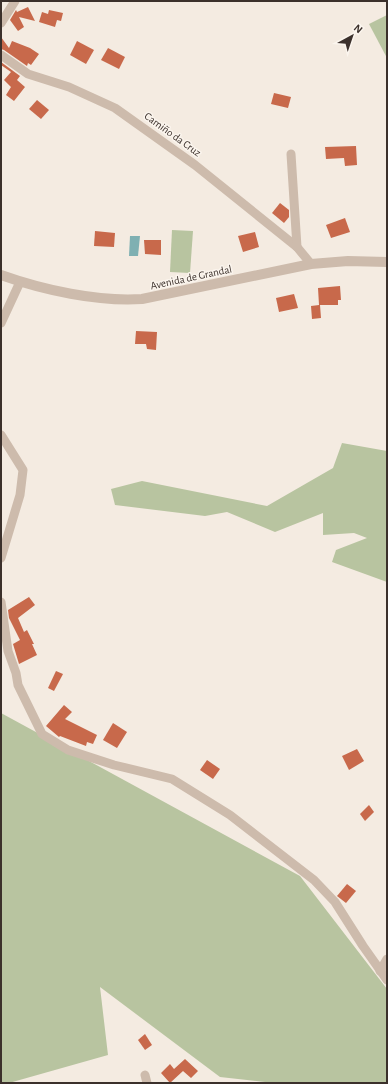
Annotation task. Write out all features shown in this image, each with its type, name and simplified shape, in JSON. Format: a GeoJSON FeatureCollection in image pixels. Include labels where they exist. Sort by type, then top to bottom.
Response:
{"type":"FeatureCollection","features":[{"type":"Feature","properties":{"kind":"street"},"geometry":{"type":"LineString","coordinates":[[1,23],[15,1]]}},
{"type":"Feature","properties":{"kind":"street","name":"Camiño da Cruz"},"geometry":{"type":"LineString","coordinates":[[1,55],[28,74],[69,87],[115,108],[196,165],[297,246],[311,264]]}},
{"type":"Feature","properties":{"kind":"street"},"geometry":{"type":"LineString","coordinates":[[291,154],[297,246]]}},
{"type":"Feature","properties":{"kind":"street","name":"Avenida de Grandal"},"geometry":{"type":"LineString","coordinates":[[1,275],[20,282],[90,296],[126,300],[142,299],[311,264],[348,261],[387,262]]}},
{"type":"Feature","properties":{"kind":"street"},"geometry":{"type":"LineString","coordinates":[[1,323],[20,282]]}},
{"type":"Feature","properties":{"kind":"street"},"geometry":{"type":"LineString","coordinates":[[1,435],[23,470],[20,495],[1,558]]}},
{"type":"Feature","properties":{"kind":"street"},"geometry":{"type":"LineString","coordinates":[[1,602],[8,651],[16,673],[18,685],[42,734],[68,750],[114,765],[172,779],[230,815],[314,880],[335,902],[387,980]]}},
{"type":"Feature","properties":{"kind":"street"},"geometry":{"type":"LineString","coordinates":[[380,971],[387,959]]}},
{"type":"Feature","properties":{"kind":"green space"},"geometry":{"type":"Polygon","coordinates":[[[387,15],[387,58],[369,24],[387,15]]]}},
{"type":"Feature","properties":{"kind":"green space"},"geometry":{"type":"Polygon","coordinates":[[[172,230],[193,231],[190,273],[170,272],[172,230]]]}},
{"type":"Feature","properties":{"kind":"green space"},"geometry":{"type":"Polygon","coordinates":[[[342,443],[387,451],[387,582],[332,562],[336,550],[367,538],[354,533],[323,535],[323,513],[275,532],[227,512],[205,516],[115,505],[111,489],[142,481],[267,506],[333,468],[342,443]]]}},
{"type":"Feature","properties":{"kind":"green space"},"geometry":{"type":"Polygon","coordinates":[[[1,713],[300,876],[387,989],[387,1083],[274,1083],[220,1077],[100,987],[108,1055],[9,1083],[1,1083],[1,713]]]}},
{"type":"Feature","properties":{"kind":"water"},"geometry":{"type":"Polygon","coordinates":[[[130,236],[140,236],[138,256],[129,256],[130,236]]]}},
{"type":"Feature","properties":{"kind":"building"},"geometry":{"type":"Polygon","coordinates":[[[28,7],[35,21],[19,17],[24,27],[18,31],[10,20],[16,10],[17,12],[28,7]]]}},
{"type":"Feature","properties":{"kind":"building"},"geometry":{"type":"Polygon","coordinates":[[[49,10],[63,13],[61,21],[57,20],[55,27],[39,22],[42,12],[48,14],[49,10]]]}},
{"type":"Feature","properties":{"kind":"building"},"geometry":{"type":"Polygon","coordinates":[[[1,37],[9,48],[12,41],[30,48],[39,54],[31,65],[28,63],[27,66],[1,49],[1,37]]]}},
{"type":"Feature","properties":{"kind":"building"},"geometry":{"type":"Polygon","coordinates":[[[77,41],[94,50],[86,64],[70,55],[77,41]]]}},
{"type":"Feature","properties":{"kind":"building"},"geometry":{"type":"Polygon","coordinates":[[[108,48],[125,57],[119,69],[101,60],[108,48]]]}},
{"type":"Feature","properties":{"kind":"building"},"geometry":{"type":"Polygon","coordinates":[[[1,62],[20,76],[17,80],[25,87],[14,101],[6,95],[11,87],[4,80],[11,72],[1,65],[1,62]]]}},
{"type":"Feature","properties":{"kind":"building"},"geometry":{"type":"Polygon","coordinates":[[[274,93],[291,97],[288,108],[271,104],[274,93]]]}},
{"type":"Feature","properties":{"kind":"building"},"geometry":{"type":"Polygon","coordinates":[[[37,100],[49,110],[41,119],[29,109],[37,100]]]}},
{"type":"Feature","properties":{"kind":"building"},"geometry":{"type":"Polygon","coordinates":[[[356,146],[357,165],[345,166],[344,158],[326,159],[325,147],[356,146]]]}},
{"type":"Feature","properties":{"kind":"building"},"geometry":{"type":"Polygon","coordinates":[[[280,203],[289,210],[289,217],[284,223],[272,213],[280,203]]]}},
{"type":"Feature","properties":{"kind":"building"},"geometry":{"type":"Polygon","coordinates":[[[345,218],[350,232],[331,238],[326,225],[345,218]]]}},
{"type":"Feature","properties":{"kind":"building"},"geometry":{"type":"Polygon","coordinates":[[[95,231],[115,233],[114,247],[94,246],[95,231]]]}},
{"type":"Feature","properties":{"kind":"building"},"geometry":{"type":"Polygon","coordinates":[[[255,232],[259,247],[243,252],[238,236],[255,232]]]}},
{"type":"Feature","properties":{"kind":"building"},"geometry":{"type":"Polygon","coordinates":[[[144,240],[161,240],[161,255],[145,254],[144,240]]]}},
{"type":"Feature","properties":{"kind":"building"},"geometry":{"type":"Polygon","coordinates":[[[340,286],[341,300],[338,300],[338,305],[320,305],[321,318],[312,319],[311,306],[319,305],[318,288],[340,286]]]}},
{"type":"Feature","properties":{"kind":"building"},"geometry":{"type":"Polygon","coordinates":[[[294,294],[298,308],[279,312],[276,298],[294,294]]]}},
{"type":"Feature","properties":{"kind":"building"},"geometry":{"type":"Polygon","coordinates":[[[136,331],[157,332],[156,350],[147,349],[146,344],[135,344],[136,331]]]}},
{"type":"Feature","properties":{"kind":"building"},"geometry":{"type":"Polygon","coordinates":[[[29,597],[35,605],[18,618],[24,632],[27,630],[34,644],[32,644],[37,655],[19,664],[13,644],[20,640],[9,618],[8,610],[29,597]]]}},
{"type":"Feature","properties":{"kind":"building"},"geometry":{"type":"Polygon","coordinates":[[[56,671],[63,674],[54,691],[48,688],[56,671]]]}},
{"type":"Feature","properties":{"kind":"building"},"geometry":{"type":"Polygon","coordinates":[[[64,705],[72,712],[65,719],[97,735],[93,744],[87,742],[86,746],[60,736],[59,737],[46,726],[64,705]]]}},
{"type":"Feature","properties":{"kind":"building"},"geometry":{"type":"Polygon","coordinates":[[[113,723],[127,732],[117,748],[103,740],[113,723]]]}},
{"type":"Feature","properties":{"kind":"building"},"geometry":{"type":"Polygon","coordinates":[[[357,749],[364,761],[349,770],[342,756],[357,749]]]}},
{"type":"Feature","properties":{"kind":"building"},"geometry":{"type":"Polygon","coordinates":[[[207,760],[220,769],[213,779],[200,770],[207,760]]]}},
{"type":"Feature","properties":{"kind":"building"},"geometry":{"type":"Polygon","coordinates":[[[369,805],[374,812],[365,821],[360,814],[369,805]]]}},
{"type":"Feature","properties":{"kind":"building"},"geometry":{"type":"Polygon","coordinates":[[[347,884],[356,891],[346,903],[337,896],[347,884]]]}},
{"type":"Feature","properties":{"kind":"building"},"geometry":{"type":"Polygon","coordinates":[[[145,1034],[152,1045],[145,1050],[138,1040],[145,1034]]]}},
{"type":"Feature","properties":{"kind":"building"},"geometry":{"type":"Polygon","coordinates":[[[185,1059],[198,1071],[191,1078],[183,1071],[170,1083],[161,1073],[170,1064],[174,1069],[185,1059]]]}}]}
